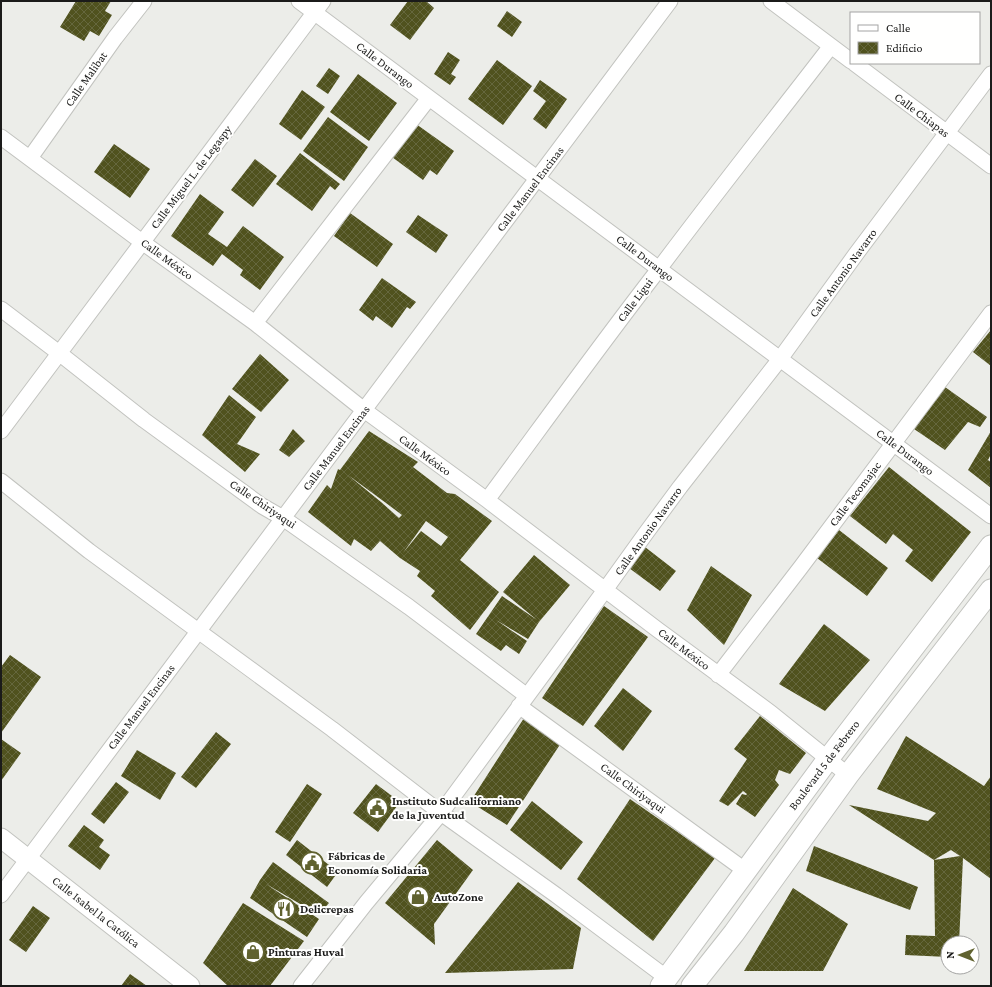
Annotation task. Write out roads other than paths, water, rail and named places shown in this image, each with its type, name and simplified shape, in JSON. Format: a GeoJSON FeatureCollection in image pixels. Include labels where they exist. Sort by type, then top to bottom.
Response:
{"type":"FeatureCollection","features":[{"type":"Feature","properties":{"kind":"main road","name":"Boulevard 5 de Febrero"},"geometry":{"type":"LineString","coordinates":[[664,982],[828,759],[991,546]]}},
{"type":"Feature","properties":{"kind":"main road","name":"Boulevard 5 de Febrero"},"geometry":{"type":"LineString","coordinates":[[692,986],[734,933],[848,775],[991,590]]}},
{"type":"Feature","properties":{"kind":"street","name":"Calle Malibat"},"geometry":{"type":"LineString","coordinates":[[30,158],[115,38],[144,1]]}},
{"type":"Feature","properties":{"kind":"street","name":"Calle Durango"},"geometry":{"type":"LineString","coordinates":[[298,1],[318,7],[430,98],[991,516]]}},
{"type":"Feature","properties":{"kind":"street","name":"Calle Manuel Encinas"},"geometry":{"type":"LineString","coordinates":[[1,895],[670,1]]}},
{"type":"Feature","properties":{"kind":"street"},"geometry":{"type":"LineString","coordinates":[[771,1],[850,60]]}},
{"type":"Feature","properties":{"kind":"street","name":"Calle Miguel L. de Legaspy"},"geometry":{"type":"LineString","coordinates":[[1,431],[318,7]]}},
{"type":"Feature","properties":{"kind":"street","name":"Calle Ligui"},"geometry":{"type":"LineString","coordinates":[[487,500],[659,269],[831,46]]}},
{"type":"Feature","properties":{"kind":"street","name":"Calle Chiapas"},"geometry":{"type":"LineString","coordinates":[[855,64],[991,166]]}},
{"type":"Feature","properties":{"kind":"street","name":"Calle Antonio Navarro"},"geometry":{"type":"LineString","coordinates":[[301,986],[366,903],[441,813],[680,487],[780,359],[856,254],[991,74]]}},
{"type":"Feature","properties":{"kind":"street"},"geometry":{"type":"LineString","coordinates":[[255,323],[430,98]]}},
{"type":"Feature","properties":{"kind":"street","name":"Calle México"},"geometry":{"type":"LineString","coordinates":[[1,137],[142,242],[255,323],[364,410],[487,500],[771,713],[848,775]]}},
{"type":"Feature","properties":{"kind":"street","name":"Calle Chiriyaqui"},"geometry":{"type":"LineString","coordinates":[[1,309],[144,420],[262,506],[283,518],[409,607],[523,701],[746,871]]}},
{"type":"Feature","properties":{"kind":"street","name":"Calle Tecomajac"},"geometry":{"type":"LineString","coordinates":[[718,674],[801,567],[991,313]]}},
{"type":"Feature","properties":{"kind":"street"},"geometry":{"type":"LineString","coordinates":[[1,481],[89,551],[332,729],[441,813],[556,895],[664,982]]}},
{"type":"Feature","properties":{"kind":"street","name":"Calle Isabel la Católica"},"geometry":{"type":"LineString","coordinates":[[1,838],[190,986]]}},
{"type":"Feature","properties":{"kind":"place","name":"Instituto Sudcaliforniano de la Juventud"},"geometry":{"type":"Point","coordinates":[377,808]}},
{"type":"Feature","properties":{"kind":"place","name":"Fábricas de Economía Solidaria"},"geometry":{"type":"Point","coordinates":[312,863]}},
{"type":"Feature","properties":{"kind":"place","name":"AutoZone"},"geometry":{"type":"Point","coordinates":[418,897]}},
{"type":"Feature","properties":{"kind":"place","name":"Delicrepas"},"geometry":{"type":"Point","coordinates":[284,909]}},
{"type":"Feature","properties":{"kind":"place","name":"Pinturas Huval"},"geometry":{"type":"Point","coordinates":[253,952]}}]}
